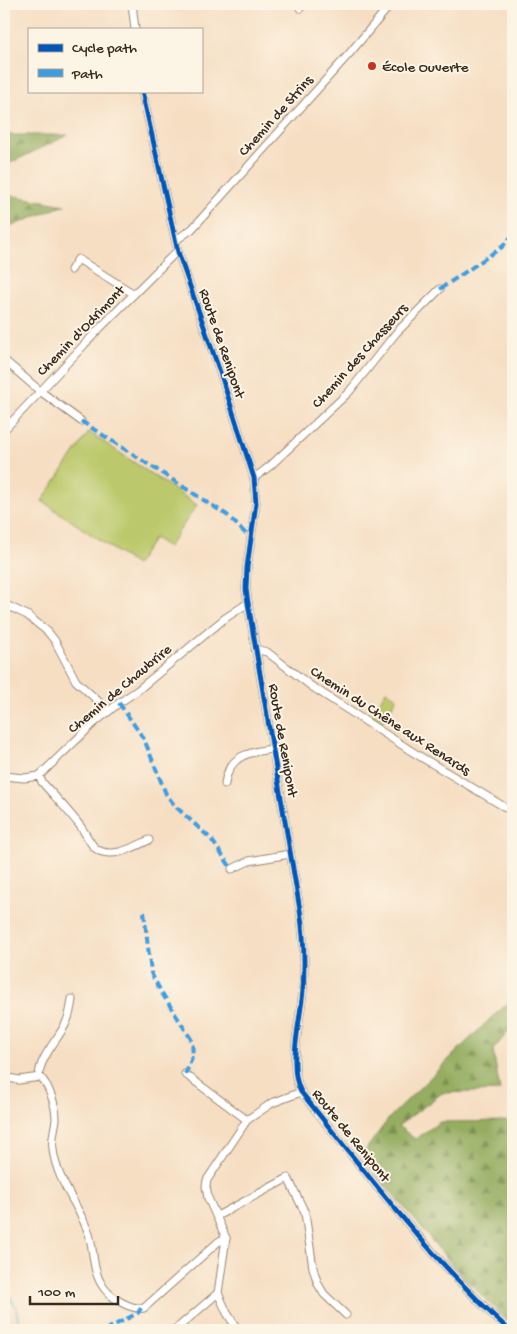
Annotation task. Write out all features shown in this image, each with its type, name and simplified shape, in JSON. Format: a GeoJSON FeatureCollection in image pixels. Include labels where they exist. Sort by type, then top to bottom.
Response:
{"type":"FeatureCollection","features":[{"type":"Feature","properties":{"kind":"street"},"geometry":{"type":"LineString","coordinates":[[132,4],[134,28]]}},
{"type":"Feature","properties":{"kind":"street","name":"Chemin de Strins"},"geometry":{"type":"LineString","coordinates":[[176,240],[192,230],[349,54],[391,4]]}},
{"type":"Feature","properties":{"kind":"street","name":"Route de Renipont"},"geometry":{"type":"LineString","coordinates":[[142,92],[178,252],[222,378],[254,478],[256,503],[247,567],[248,603],[304,943],[303,990],[295,1074],[301,1092],[423,1242],[458,1280],[509,1330]]}},
{"type":"Feature","properties":{"kind":"street","name":"Chemin d'Odrimont"},"geometry":{"type":"LineString","coordinates":[[4,430],[134,294],[178,252]]}},
{"type":"Feature","properties":{"kind":"street"},"geometry":{"type":"LineString","coordinates":[[71,270],[78,259],[134,294]]}},
{"type":"Feature","properties":{"kind":"street","name":"Chemin des Chasseurs"},"geometry":{"type":"LineString","coordinates":[[254,478],[270,466],[349,392],[396,333],[440,289]]}},
{"type":"Feature","properties":{"kind":"street"},"geometry":{"type":"LineString","coordinates":[[4,360],[40,391],[81,420]]}},
{"type":"Feature","properties":{"kind":"street","name":"Chemin de Chaubrire"},"geometry":{"type":"LineString","coordinates":[[39,776],[109,711],[138,690],[224,619],[248,603]]}},
{"type":"Feature","properties":{"kind":"street"},"geometry":{"type":"LineString","coordinates":[[4,604],[27,615],[48,632],[55,641],[76,681],[109,711]]}},
{"type":"Feature","properties":{"kind":"street","name":"Chemin du Chêne aux Renards"},"geometry":{"type":"LineString","coordinates":[[255,648],[266,652],[311,686],[423,758],[513,812]]}},
{"type":"Feature","properties":{"kind":"street"},"geometry":{"type":"LineString","coordinates":[[225,784],[226,777],[236,760],[246,754],[272,749]]}},
{"type":"Feature","properties":{"kind":"street"},"geometry":{"type":"LineString","coordinates":[[4,785],[6,776],[39,776],[97,849],[120,852],[149,840]]}},
{"type":"Feature","properties":{"kind":"street"},"geometry":{"type":"LineString","coordinates":[[232,869],[249,861],[290,854]]}},
{"type":"Feature","properties":{"kind":"street"},"geometry":{"type":"LineString","coordinates":[[72,999],[66,1023],[39,1070],[39,1076],[46,1084],[55,1112],[52,1143],[55,1160],[88,1232],[99,1281],[106,1290],[130,1306],[144,1308],[218,1242],[226,1238]]}},
{"type":"Feature","properties":{"kind":"street"},"geometry":{"type":"LineString","coordinates":[[185,1074],[247,1120]]}},
{"type":"Feature","properties":{"kind":"street"},"geometry":{"type":"LineString","coordinates":[[4,1077],[19,1080],[39,1076]]}},
{"type":"Feature","properties":{"kind":"street"},"geometry":{"type":"LineString","coordinates":[[238,1330],[227,1313],[218,1293],[226,1238],[208,1198],[207,1180],[247,1120],[272,1103],[301,1092]]}},
{"type":"Feature","properties":{"kind":"street"},"geometry":{"type":"LineString","coordinates":[[217,1216],[288,1178],[304,1213],[313,1268],[318,1284],[324,1294],[346,1315]]}},
{"type":"Feature","properties":{"kind":"street"},"geometry":{"type":"LineString","coordinates":[[175,1330],[218,1293]]}},
{"type":"Feature","properties":{"kind":"green space"},"geometry":{"type":"Polygon","coordinates":[[[4,135],[68,135],[4,166],[4,135]]]}},
{"type":"Feature","properties":{"kind":"green space"},"geometry":{"type":"Polygon","coordinates":[[[4,194],[65,205],[4,229],[4,194]]]}},
{"type":"Feature","properties":{"kind":"green space"},"geometry":{"type":"Polygon","coordinates":[[[89,432],[197,505],[168,547],[154,538],[136,565],[42,501],[89,432]]]}},
{"type":"Feature","properties":{"kind":"green space"},"geometry":{"type":"Polygon","coordinates":[[[386,691],[397,698],[381,724],[370,717],[386,691]]]}},
{"type":"Feature","properties":{"kind":"green space"},"geometry":{"type":"Polygon","coordinates":[[[513,999],[513,1030],[507,1033],[493,1050],[500,1091],[442,1093],[398,1126],[415,1139],[440,1122],[513,1121],[513,1326],[460,1274],[361,1156],[390,1117],[493,1016],[513,999]]]}},
{"type":"Feature","properties":{"kind":"waterway"},"geometry":{"type":"LineString","coordinates":[[4,1287],[16,1307],[18,1319],[24,1330]]}},
{"type":"Feature","properties":{"kind":"marked path"},"geometry":{"type":"LineString","coordinates":[[440,289],[502,247],[513,235]]}},
{"type":"Feature","properties":{"kind":"marked path"},"geometry":{"type":"LineString","coordinates":[[81,421],[227,515],[251,539]]}},
{"type":"Feature","properties":{"kind":"marked path"},"geometry":{"type":"LineString","coordinates":[[119,703],[144,739],[166,794],[175,806],[211,839],[232,869]]}},
{"type":"Feature","properties":{"kind":"marked path"},"geometry":{"type":"LineString","coordinates":[[144,912],[151,973],[191,1039],[192,1057],[185,1074]]}},
{"type":"Feature","properties":{"kind":"marked path"},"geometry":{"type":"LineString","coordinates":[[105,1330],[138,1313],[141,1308]]}},
{"type":"Feature","properties":{"kind":"cycle path"},"geometry":{"type":"LineString","coordinates":[[142,92],[178,252],[222,378],[254,478],[256,503],[247,567],[246,589],[300,910],[303,940],[303,990],[295,1056],[297,1081],[301,1092],[400,1215],[480,1303],[509,1330]]}},
{"type":"Feature","properties":{"kind":"place","name":"École Ouverte"},"geometry":{"type":"Point","coordinates":[372,66]}}]}
